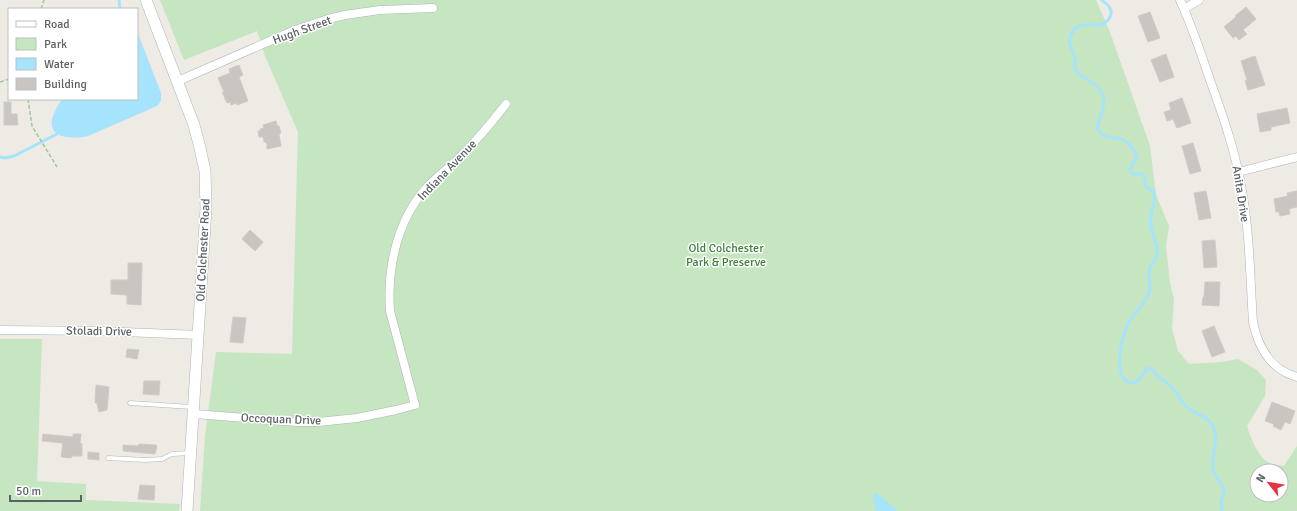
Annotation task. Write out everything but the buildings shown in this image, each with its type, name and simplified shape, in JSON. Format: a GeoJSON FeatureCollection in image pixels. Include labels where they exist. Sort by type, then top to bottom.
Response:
{"type":"FeatureCollection","features":[{"type":"Feature","properties":{"kind":"street","name":"Old Colchester Road"},"geometry":{"type":"LineString","coordinates":[[146,0],[194,125],[205,171],[206,209],[187,511]]}},
{"type":"Feature","properties":{"kind":"street","name":"Anita Drive"},"geometry":{"type":"LineString","coordinates":[[1180,0],[1229,135],[1239,172],[1245,214],[1253,322],[1256,334],[1264,354],[1270,362],[1279,369],[1297,377]]}},
{"type":"Feature","properties":{"kind":"street"},"geometry":{"type":"LineString","coordinates":[[1184,9],[1199,0]]}},
{"type":"Feature","properties":{"kind":"street","name":"Hugh Street"},"geometry":{"type":"LineString","coordinates":[[178,81],[290,33],[328,19],[380,10],[433,8]]}},
{"type":"Feature","properties":{"kind":"street","name":"Indiana Avenue"},"geometry":{"type":"LineString","coordinates":[[415,405],[390,312],[390,272],[395,246],[411,210],[428,186],[472,145],[506,104]]}},
{"type":"Feature","properties":{"kind":"street"},"geometry":{"type":"LineString","coordinates":[[1239,172],[1297,157]]}},
{"type":"Feature","properties":{"kind":"street","name":"Stoladi Drive"},"geometry":{"type":"LineString","coordinates":[[0,330],[98,331],[198,335]]}},
{"type":"Feature","properties":{"kind":"street","name":"Occoquan Drive"},"geometry":{"type":"LineString","coordinates":[[194,411],[298,422],[318,422],[357,418],[415,405]]}},
{"type":"Feature","properties":{"kind":"lane"},"geometry":{"type":"LineString","coordinates":[[130,402],[194,411]]}},
{"type":"Feature","properties":{"kind":"lane"},"geometry":{"type":"LineString","coordinates":[[108,458],[146,460],[162,459],[172,454],[191,453]]}},
{"type":"Feature","properties":{"kind":"path"},"geometry":{"type":"LineString","coordinates":[[28,100],[31,122],[57,167]]}},
{"type":"Feature","properties":{"kind":"green space","name":"Old Colchester Park & Preserve"},"geometry":{"type":"Polygon","coordinates":[[[160,0],[1096,0],[1110,32],[1150,146],[1156,195],[1169,226],[1166,246],[1170,283],[1174,299],[1172,328],[1178,351],[1189,364],[1222,362],[1238,359],[1257,370],[1266,380],[1265,396],[1247,426],[1252,440],[1261,456],[1270,463],[1249,463],[1249,503],[1289,503],[1289,463],[1286,463],[1297,446],[1297,511],[200,511],[205,436],[216,352],[292,354],[298,132],[265,56],[257,31],[184,60],[160,0]]]}},
{"type":"Feature","properties":{"kind":"green space"},"geometry":{"type":"Polygon","coordinates":[[[0,339],[42,339],[37,481],[86,484],[86,500],[180,504],[179,511],[0,511],[0,339]]]}},
{"type":"Feature","properties":{"kind":"water"},"geometry":{"type":"Polygon","coordinates":[[[138,34],[161,93],[161,101],[157,106],[88,136],[76,138],[64,136],[54,131],[52,119],[61,100],[138,100],[138,34]]]}},
{"type":"Feature","properties":{"kind":"water"},"geometry":{"type":"Polygon","coordinates":[[[875,493],[898,511],[876,511],[873,496],[875,493]]]}},
{"type":"Feature","properties":{"kind":"waterway"},"geometry":{"type":"LineString","coordinates":[[119,0],[120,8]]}},
{"type":"Feature","properties":{"kind":"waterway"},"geometry":{"type":"LineString","coordinates":[[1102,0],[1111,9],[1111,14],[1107,21],[1099,25],[1081,25],[1077,27],[1071,35],[1070,44],[1075,59],[1075,67],[1078,73],[1099,89],[1104,98],[1103,109],[1098,124],[1099,131],[1106,137],[1118,138],[1126,141],[1137,156],[1130,169],[1131,172],[1133,174],[1141,174],[1144,176],[1146,186],[1154,192],[1155,196],[1151,222],[1157,248],[1157,256],[1149,270],[1150,288],[1147,298],[1129,322],[1125,332],[1121,349],[1120,367],[1122,375],[1126,381],[1132,383],[1137,382],[1147,369],[1151,368],[1158,376],[1170,385],[1186,406],[1206,418],[1211,423],[1214,428],[1216,440],[1213,468],[1224,490],[1224,495],[1221,502],[1222,511]]}},
{"type":"Feature","properties":{"kind":"waterway"},"geometry":{"type":"LineString","coordinates":[[0,157],[5,158],[14,156],[57,134]]}}]}
